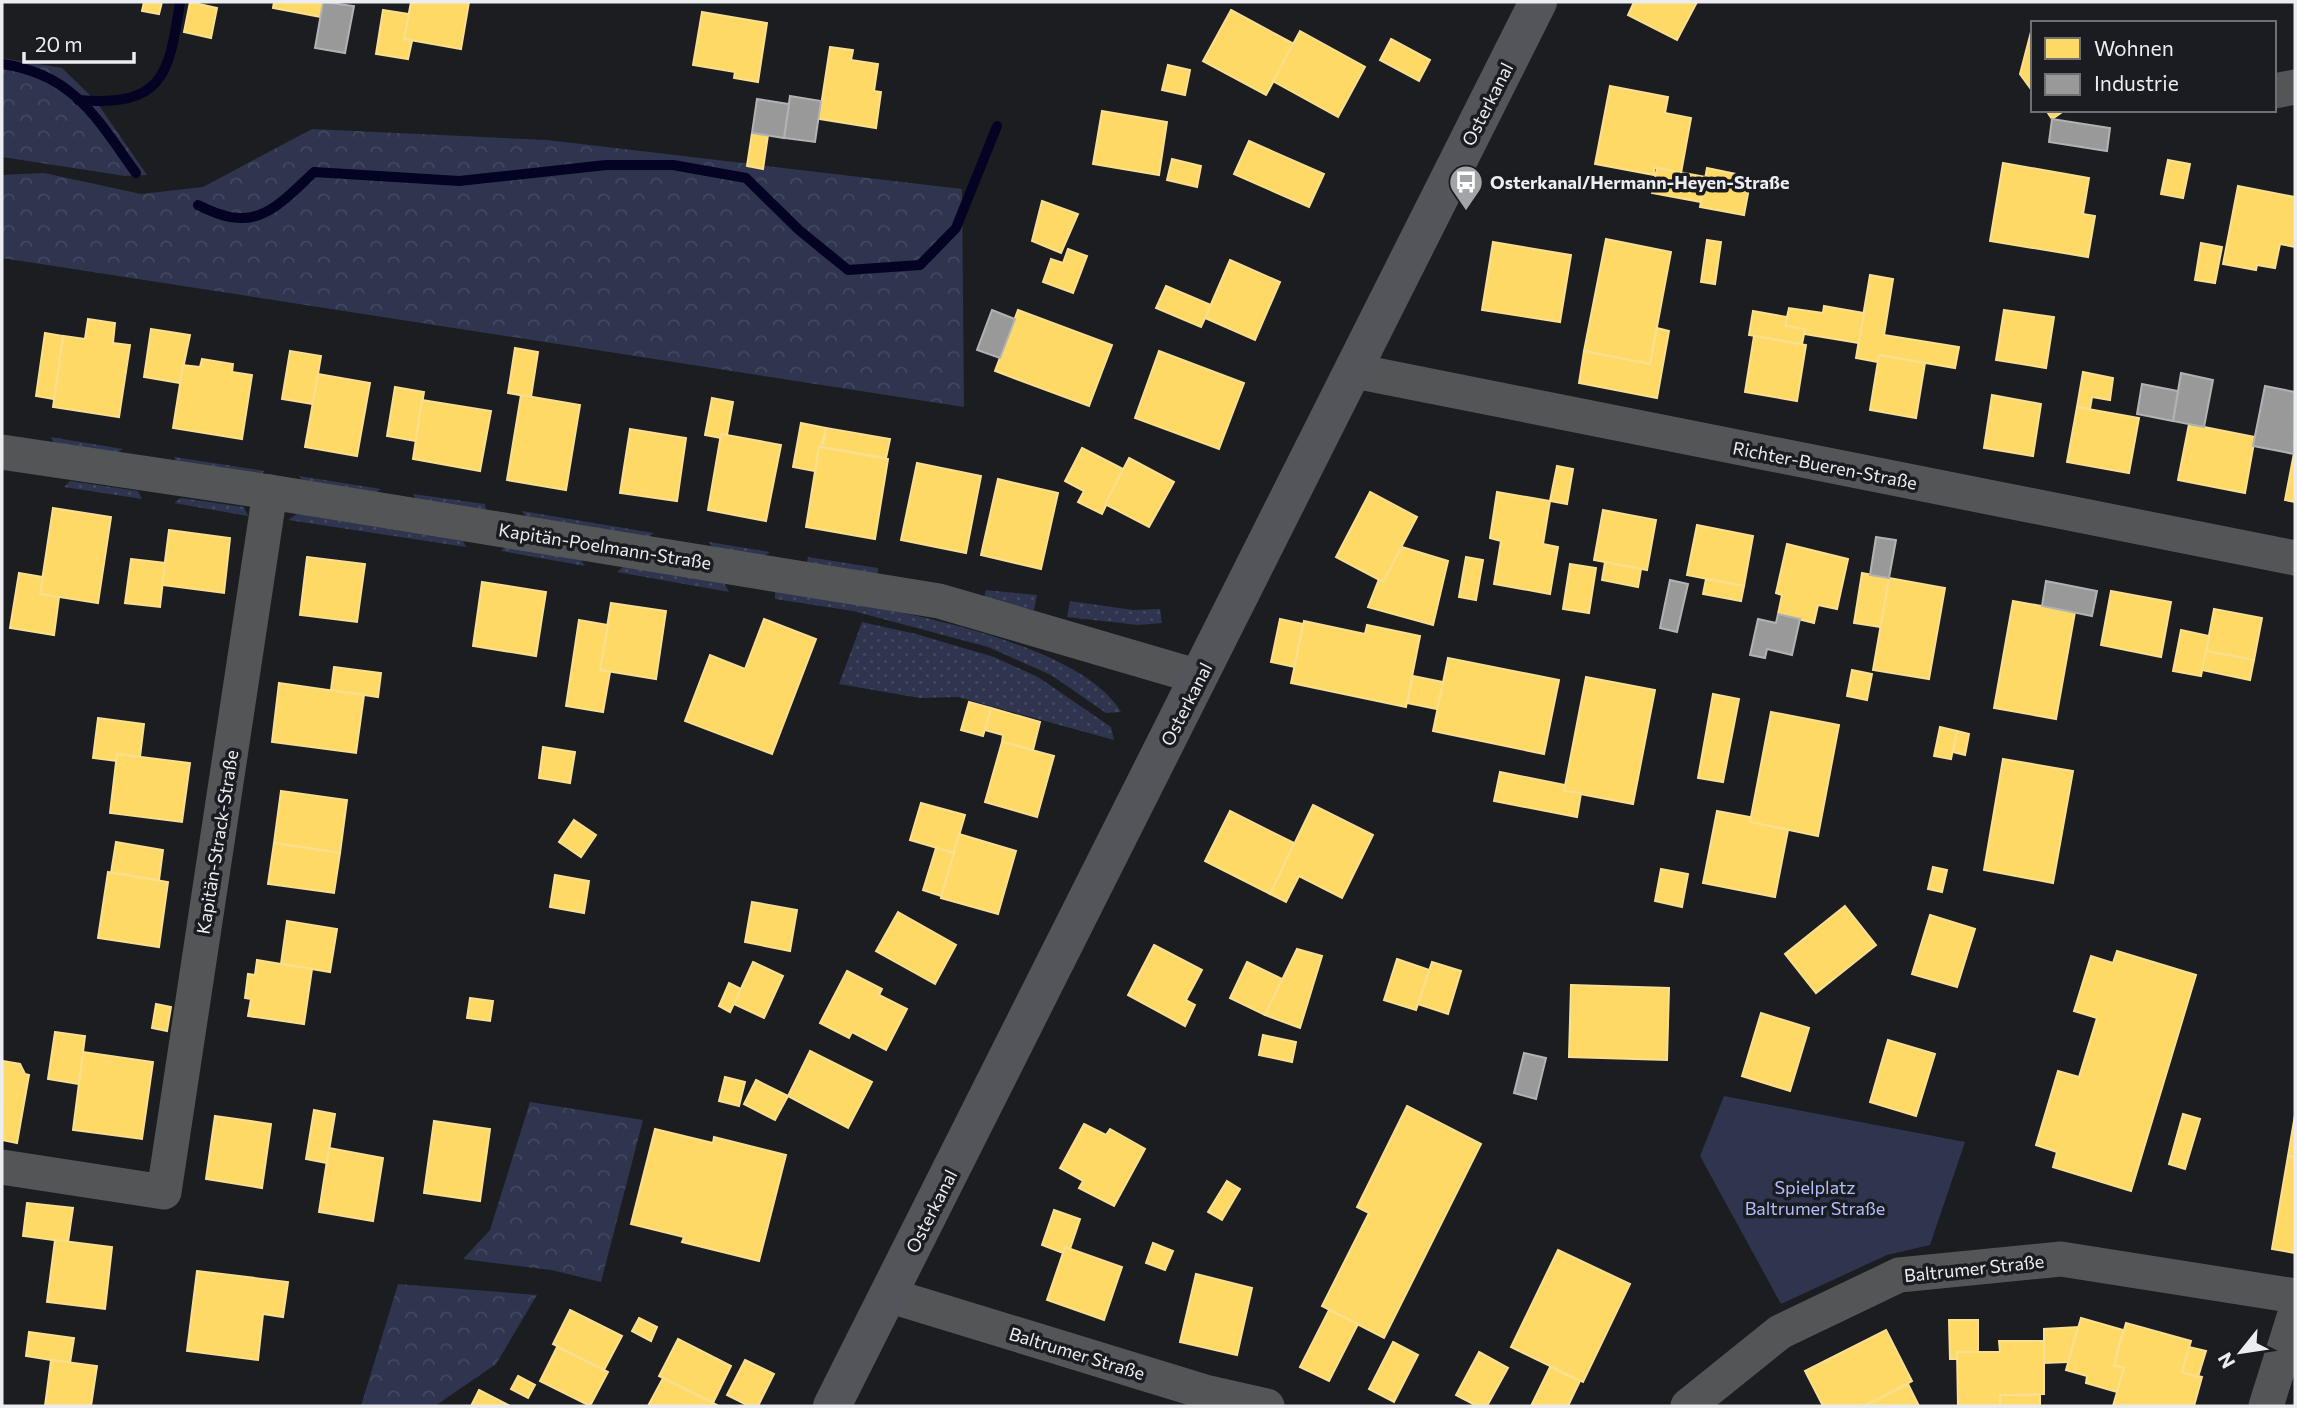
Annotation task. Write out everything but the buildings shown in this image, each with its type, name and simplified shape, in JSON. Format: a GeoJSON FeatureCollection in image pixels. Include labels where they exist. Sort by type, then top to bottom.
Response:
{"type":"FeatureCollection","features":[{"type":"Feature","properties":{"kind":"main road","name":"Osterkanal"},"geometry":{"type":"LineString","coordinates":[[832,1406],[1355,371],[1538,2]]}},
{"type":"Feature","properties":{"kind":"street"},"geometry":{"type":"LineString","coordinates":[[2276,91],[2295,87]]}},
{"type":"Feature","properties":{"kind":"street","name":"Richter-Bueren-Straße"},"geometry":{"type":"LineString","coordinates":[[1355,371],[2295,558]]}},
{"type":"Feature","properties":{"kind":"street","name":"Kapitän-Poelmann-Straße"},"geometry":{"type":"LineString","coordinates":[[2,452],[270,492],[939,601],[1199,677]]}},
{"type":"Feature","properties":{"kind":"street","name":"Kapitän-Strack-Straße"},"geometry":{"type":"LineString","coordinates":[[2,1167],[164,1192],[270,492]]}},
{"type":"Feature","properties":{"kind":"street","name":"Baltrumer Straße"},"geometry":{"type":"LineString","coordinates":[[1688,1406],[1780,1332],[1899,1275],[2061,1259],[2295,1296]]}},
{"type":"Feature","properties":{"kind":"street","name":"Baltrumer Straße"},"geometry":{"type":"LineString","coordinates":[[888,1295],[1205,1392],[1267,1406]]}},
{"type":"Feature","properties":{"kind":"street"},"geometry":{"type":"LineString","coordinates":[[2266,1406],[2295,1314]]}},
{"type":"Feature","properties":{"kind":"green space"},"geometry":{"type":"Polygon","coordinates":[[[2,58],[62,68],[95,100],[147,175],[125,176],[2,157],[2,58]]]}},
{"type":"Feature","properties":{"kind":"green space"},"geometry":{"type":"Polygon","coordinates":[[[312,129],[547,140],[962,189],[964,407],[2,258],[2,175],[44,173],[141,194],[203,187],[312,129]]]}},
{"type":"Feature","properties":{"kind":"green space"},"geometry":{"type":"Polygon","coordinates":[[[51,437],[123,449],[113,455],[55,446],[51,437]]]}},
{"type":"Feature","properties":{"kind":"green space"},"geometry":{"type":"Polygon","coordinates":[[[174,457],[265,471],[256,477],[178,466],[174,457]]]}},
{"type":"Feature","properties":{"kind":"green space"},"geometry":{"type":"Polygon","coordinates":[[[299,476],[381,489],[372,495],[305,485],[299,476]]]}},
{"type":"Feature","properties":{"kind":"green space"},"geometry":{"type":"Polygon","coordinates":[[[70,481],[138,491],[142,499],[64,487],[70,481]]]}},
{"type":"Feature","properties":{"kind":"green space"},"geometry":{"type":"Polygon","coordinates":[[[413,494],[485,504],[486,511],[417,502],[413,494]]]}},
{"type":"Feature","properties":{"kind":"green space"},"geometry":{"type":"Polygon","coordinates":[[[181,498],[244,507],[248,516],[174,503],[181,498]]]}},
{"type":"Feature","properties":{"kind":"green space"},"geometry":{"type":"Polygon","coordinates":[[[522,511],[654,533],[644,540],[527,518],[522,511]]]}},
{"type":"Feature","properties":{"kind":"green space"},"geometry":{"type":"Polygon","coordinates":[[[297,514],[463,541],[466,547],[288,520],[297,514]]]}},
{"type":"Feature","properties":{"kind":"green space"},"geometry":{"type":"Polygon","coordinates":[[[709,542],[770,552],[762,558],[715,551],[709,542]]]}},
{"type":"Feature","properties":{"kind":"green space"},"geometry":{"type":"Polygon","coordinates":[[[505,546],[581,560],[585,566],[501,551],[505,546]]]}},
{"type":"Feature","properties":{"kind":"green space"},"geometry":{"type":"Polygon","coordinates":[[[808,557],[878,568],[877,578],[806,567],[808,557]]]}},
{"type":"Feature","properties":{"kind":"green space"},"geometry":{"type":"Polygon","coordinates":[[[624,566],[724,583],[729,592],[617,572],[624,566]]]}},
{"type":"Feature","properties":{"kind":"green space"},"geometry":{"type":"Polygon","coordinates":[[[775,590],[910,614],[1014,643],[1060,663],[1097,685],[1121,712],[1106,713],[1051,675],[988,647],[853,611],[775,599],[775,590]]]}},
{"type":"Feature","properties":{"kind":"green space"},"geometry":{"type":"Polygon","coordinates":[[[986,590],[1037,595],[1034,610],[983,600],[986,590]]]}},
{"type":"Feature","properties":{"kind":"green space"},"geometry":{"type":"Polygon","coordinates":[[[1070,601],[1133,610],[1160,609],[1162,623],[1138,625],[1067,617],[1070,601]]]}},
{"type":"Feature","properties":{"kind":"green space"},"geometry":{"type":"Polygon","coordinates":[[[862,622],[916,634],[994,657],[1038,677],[1111,727],[1114,740],[958,697],[920,698],[839,684],[862,622]]]}},
{"type":"Feature","properties":{"kind":"green space","name":"Spielplatz Baltrumer Straße"},"geometry":{"type":"Polygon","coordinates":[[[1724,1096],[1965,1142],[1930,1245],[1887,1255],[1781,1304],[1700,1156],[1724,1096]]]}},
{"type":"Feature","properties":{"kind":"green space"},"geometry":{"type":"Polygon","coordinates":[[[530,1102],[643,1120],[601,1282],[551,1270],[463,1259],[490,1230],[530,1102]]]}},
{"type":"Feature","properties":{"kind":"green space"},"geometry":{"type":"Polygon","coordinates":[[[398,1284],[537,1295],[496,1364],[435,1406],[361,1406],[398,1284]]]}},
{"type":"Feature","properties":{"kind":"waterway"},"geometry":{"type":"LineString","coordinates":[[78,100],[106,101],[128,98],[144,92],[156,82],[165,68],[171,50],[180,2]]}},
{"type":"Feature","properties":{"kind":"waterway"},"geometry":{"type":"LineString","coordinates":[[2,64],[27,69],[66,89],[95,117],[136,173]]}},
{"type":"Feature","properties":{"kind":"waterway"},"geometry":{"type":"LineString","coordinates":[[198,205],[217,214],[249,218],[274,207],[314,172],[459,181],[606,165],[673,165],[746,178],[799,230],[848,270],[920,265],[956,228],[997,126]]}},
{"type":"Feature","properties":{"kind":"place","name":"Osterkanal/Hermann-Heyen-Straße"},"geometry":{"type":"Point","coordinates":[1466,212]}}]}
